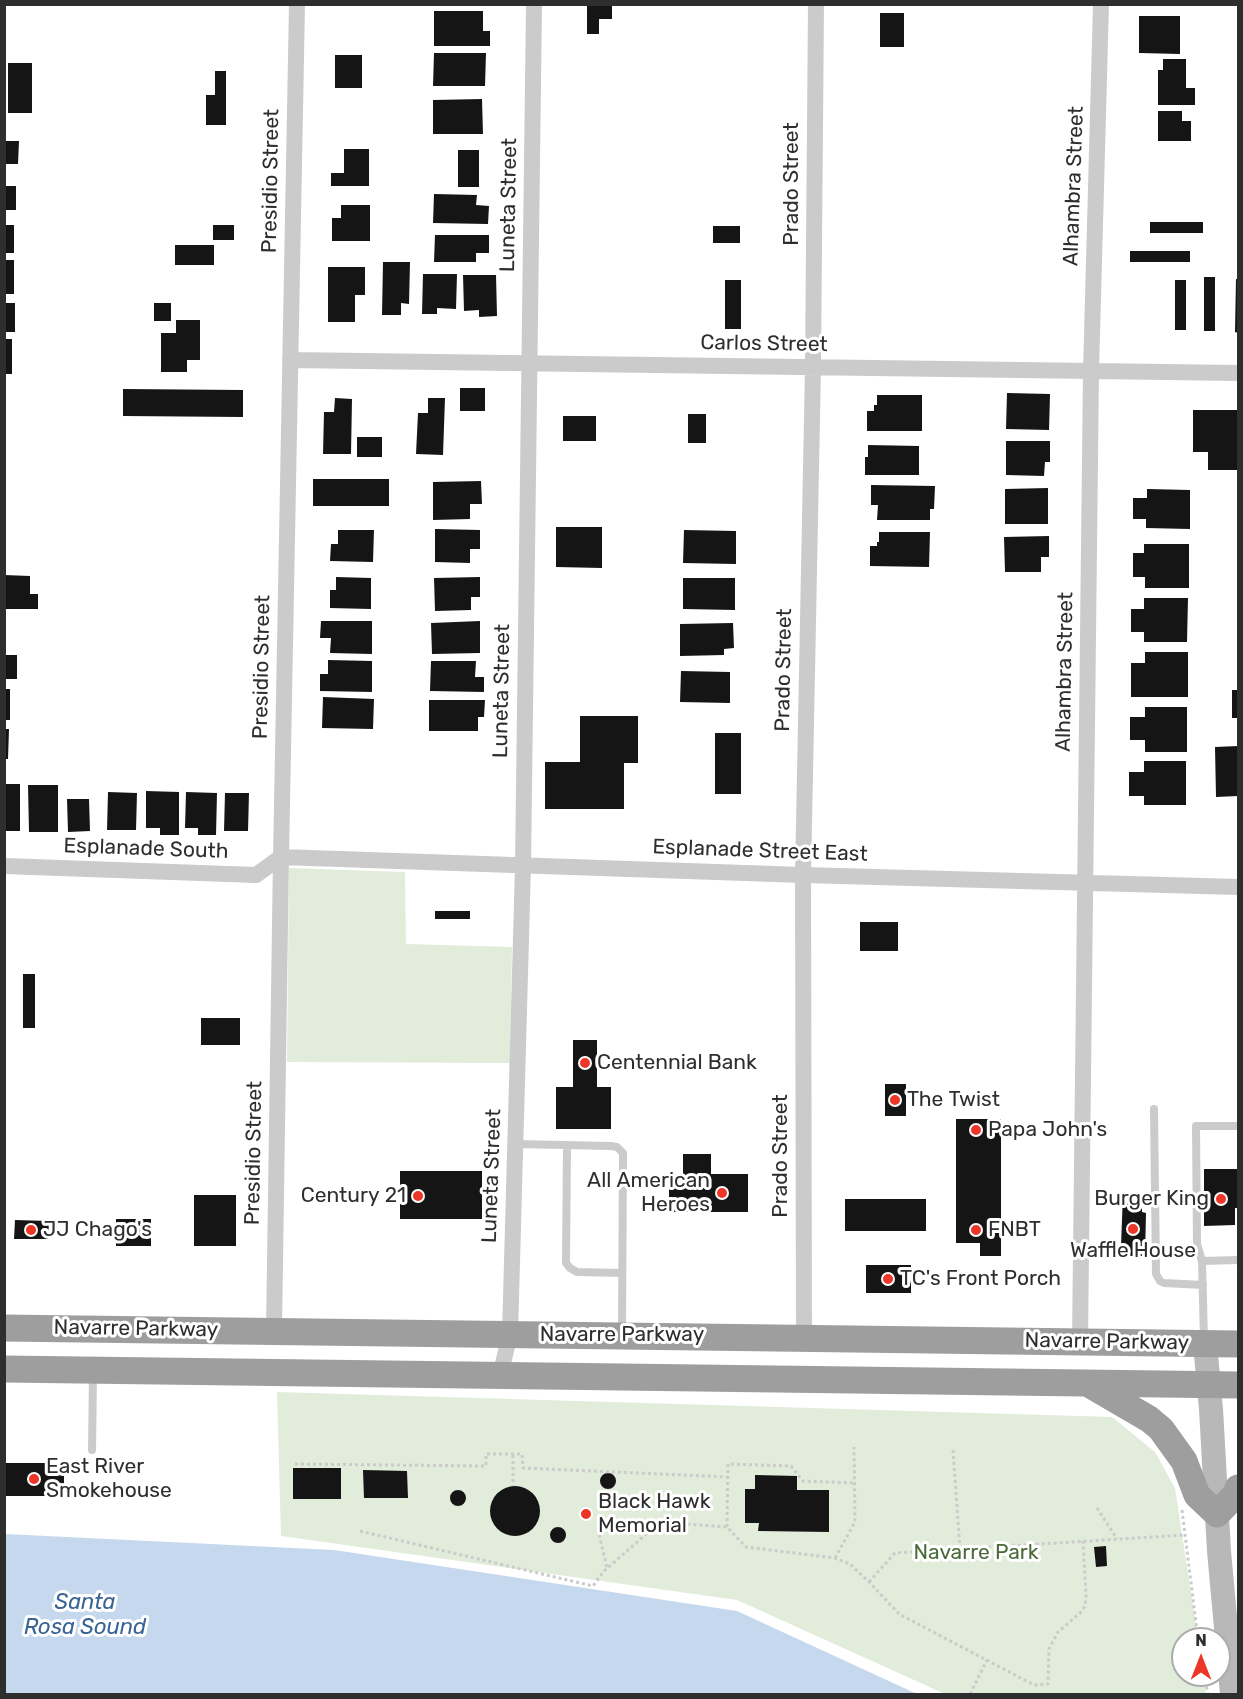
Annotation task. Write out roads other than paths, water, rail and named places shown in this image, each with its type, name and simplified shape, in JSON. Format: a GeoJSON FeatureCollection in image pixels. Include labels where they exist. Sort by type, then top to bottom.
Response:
{"type":"FeatureCollection","features":[{"type":"Feature","properties":{"kind":"highway"},"geometry":{"type":"LineString","coordinates":[[4,1311],[225,1313],[274,1330]]}},
{"type":"Feature","properties":{"kind":"highway","name":"Navarre Parkway"},"geometry":{"type":"LineString","coordinates":[[4,1328],[804,1336],[1239,1344]]}},
{"type":"Feature","properties":{"kind":"highway"},"geometry":{"type":"LineString","coordinates":[[4,1345],[74,1328]]}},
{"type":"Feature","properties":{"kind":"highway","name":"Navarre Parkway"},"geometry":{"type":"LineString","coordinates":[[4,1369],[1239,1385]]}},
{"type":"Feature","properties":{"kind":"highway"},"geometry":{"type":"LineString","coordinates":[[1088,1384],[1149,1419],[1161,1429],[1184,1461],[1197,1495],[1217,1514],[1239,1488]]}},
{"type":"Feature","properties":{"kind":"main road"},"geometry":{"type":"LineString","coordinates":[[1205,1344],[1219,1551],[1232,1695]]}},
{"type":"Feature","properties":{"kind":"street","name":"Presidio Street"},"geometry":{"type":"LineString","coordinates":[[274,1330],[297,4]]}},
{"type":"Feature","properties":{"kind":"street","name":"Luneta Street"},"geometry":{"type":"LineString","coordinates":[[500,1376],[510,1334],[523,866],[534,4]]}},
{"type":"Feature","properties":{"kind":"street","name":"Prado Street"},"geometry":{"type":"LineString","coordinates":[[804,1336],[803,875],[813,367],[816,4]]}},
{"type":"Feature","properties":{"kind":"street","name":"Alhambra Street"},"geometry":{"type":"LineString","coordinates":[[1080,1341],[1091,371],[1101,4]]}},
{"type":"Feature","properties":{"kind":"street","name":"Carlos Street"},"geometry":{"type":"LineString","coordinates":[[290,360],[1239,373]]}},
{"type":"Feature","properties":{"kind":"street","name":"Esplanade South"},"geometry":{"type":"LineString","coordinates":[[4,866],[256,875],[281,857]]}},
{"type":"Feature","properties":{"kind":"street","name":"Esplanade Street East"},"geometry":{"type":"LineString","coordinates":[[281,857],[1239,887]]}},
{"type":"Feature","properties":{"kind":"lane"},"geometry":{"type":"LineString","coordinates":[[1154,1109],[1156,1274],[1164,1283],[1203,1285]]}},
{"type":"Feature","properties":{"kind":"lane"},"geometry":{"type":"LineString","coordinates":[[1205,1344],[1202,1261],[1197,1244],[1196,1126],[1239,1126]]}},
{"type":"Feature","properties":{"kind":"lane"},"geometry":{"type":"LineString","coordinates":[[515,1144],[611,1146],[617,1147],[623,1153],[622,1335]]}},
{"type":"Feature","properties":{"kind":"lane"},"geometry":{"type":"LineString","coordinates":[[567,1145],[566,1263],[577,1272],[622,1273]]}},
{"type":"Feature","properties":{"kind":"lane"},"geometry":{"type":"LineString","coordinates":[[1202,1261],[1239,1260]]}},
{"type":"Feature","properties":{"kind":"lane"},"geometry":{"type":"LineString","coordinates":[[92,1450],[93,1371]]}},
{"type":"Feature","properties":{"kind":"water","name":"Santa Rosa Sound"},"geometry":{"type":"Polygon","coordinates":[[[5,1534],[334,1550],[737,1611],[917,1694],[5,1694],[5,1534]]]}},
{"type":"Feature","properties":{"kind":"place","name":"Centennial Bank"},"geometry":{"type":"Point","coordinates":[585,1063]}},
{"type":"Feature","properties":{"kind":"place","name":"The Twist"},"geometry":{"type":"Point","coordinates":[895,1100]}},
{"type":"Feature","properties":{"kind":"place","name":"Papa John's"},"geometry":{"type":"Point","coordinates":[976,1130]}},
{"type":"Feature","properties":{"kind":"place","name":"All American Heroes"},"geometry":{"type":"Point","coordinates":[722,1193]}},
{"type":"Feature","properties":{"kind":"place","name":"Century 21"},"geometry":{"type":"Point","coordinates":[418,1196]}},
{"type":"Feature","properties":{"kind":"place","name":"Burger King"},"geometry":{"type":"Point","coordinates":[1221,1199]}},
{"type":"Feature","properties":{"kind":"place","name":"Waffle House"},"geometry":{"type":"Point","coordinates":[1133,1229]}},
{"type":"Feature","properties":{"kind":"place","name":"JJ Chago's"},"geometry":{"type":"Point","coordinates":[31,1230]}},
{"type":"Feature","properties":{"kind":"place","name":"FNBT"},"geometry":{"type":"Point","coordinates":[976,1230]}},
{"type":"Feature","properties":{"kind":"place","name":"TC's Front Porch"},"geometry":{"type":"Point","coordinates":[888,1279]}},
{"type":"Feature","properties":{"kind":"place","name":"East River Smokehouse"},"geometry":{"type":"Point","coordinates":[34,1479]}},
{"type":"Feature","properties":{"kind":"place","name":"Black Hawk Memorial"},"geometry":{"type":"Point","coordinates":[586,1514]}},
{"type":"Feature","properties":{"kind":"park label","name":"Navarre Park"},"geometry":{"type":"Point","coordinates":[976,1553]}}]}
